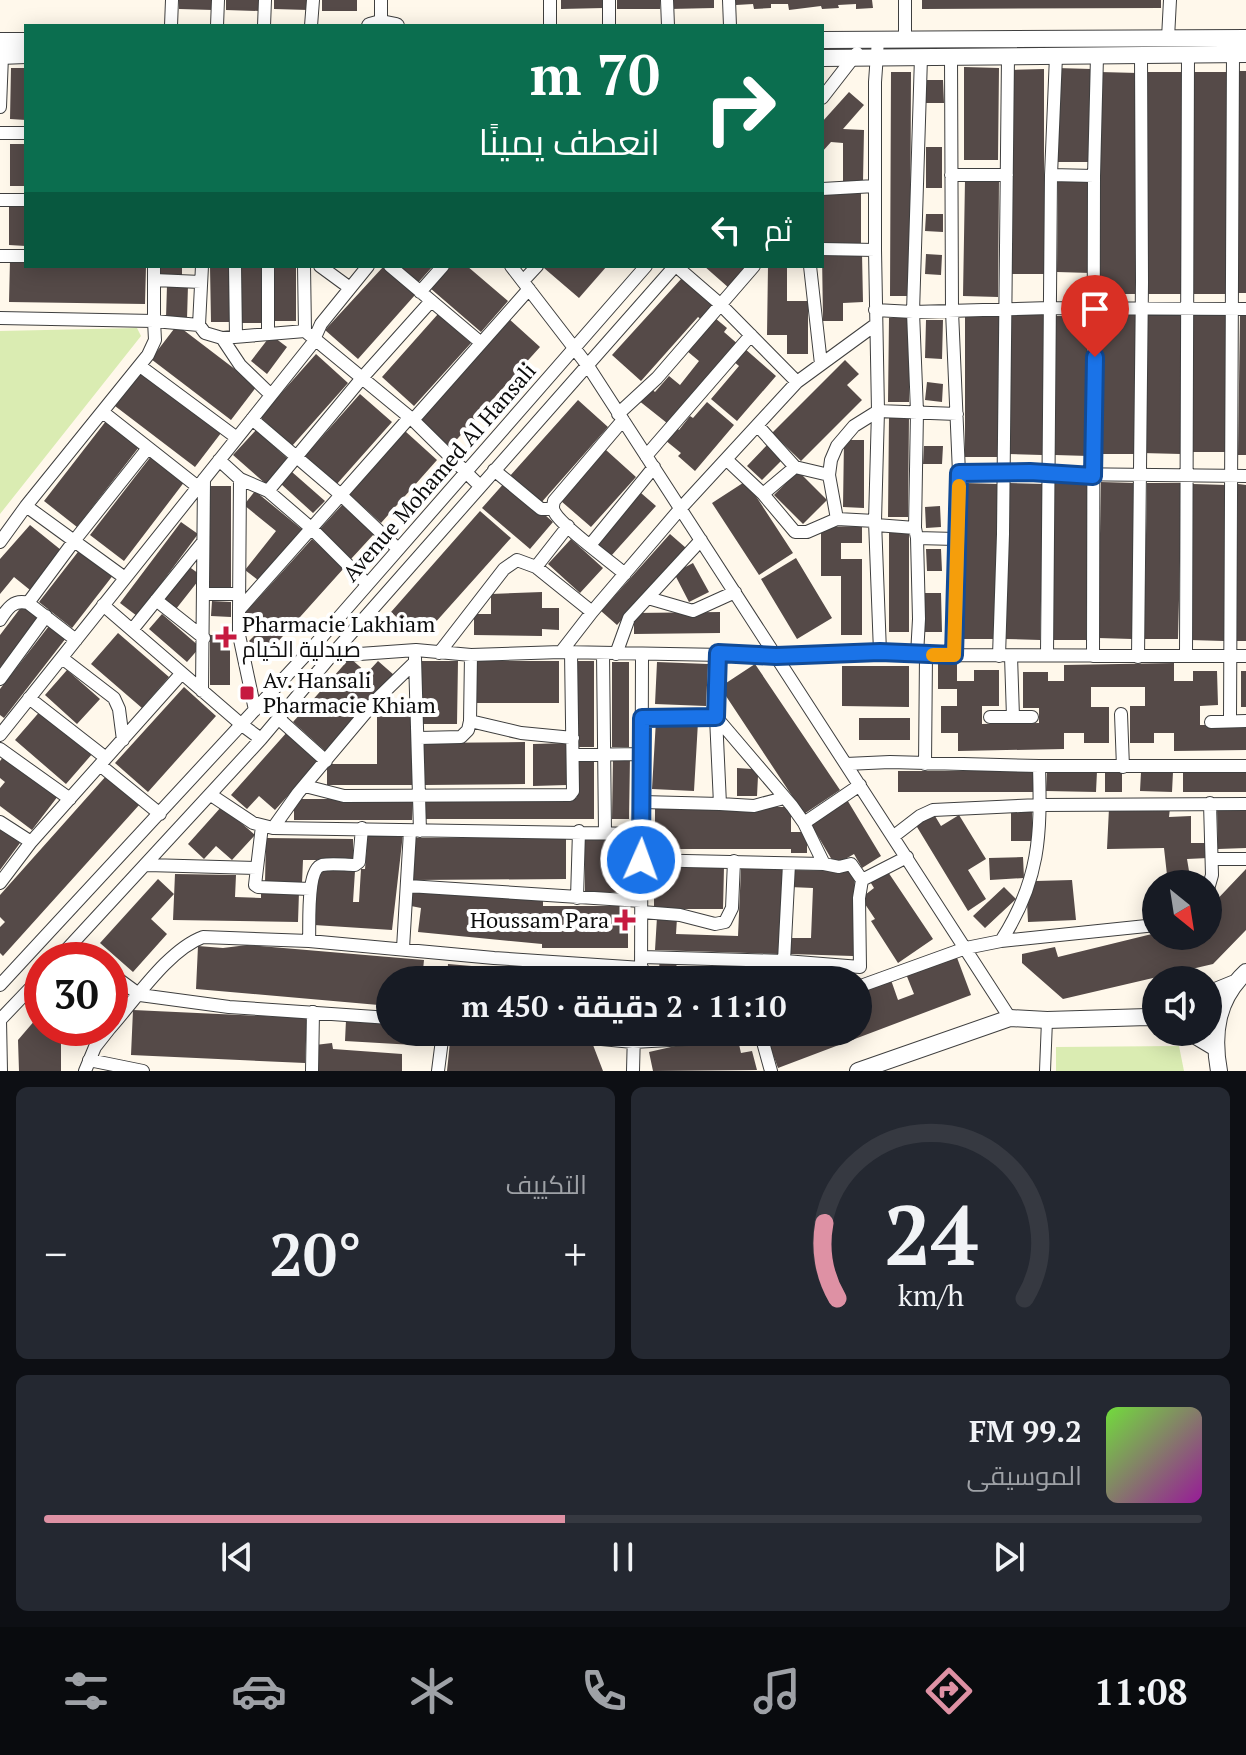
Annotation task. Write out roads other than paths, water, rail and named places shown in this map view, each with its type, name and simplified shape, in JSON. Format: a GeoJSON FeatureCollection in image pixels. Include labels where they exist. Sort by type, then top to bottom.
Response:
{"type":"FeatureCollection","features":[{"type":"Feature","properties":{"kind":"street"},"geometry":{"type":"LineString","coordinates":[[171,24],[172,0]]}},
{"type":"Feature","properties":{"kind":"street"},"geometry":{"type":"LineString","coordinates":[[217,24],[218,0]]}},
{"type":"Feature","properties":{"kind":"street"},"geometry":{"type":"LineString","coordinates":[[264,24],[265,0]]}},
{"type":"Feature","properties":{"kind":"street"},"geometry":{"type":"LineString","coordinates":[[311,24],[313,0]]}},
{"type":"Feature","properties":{"kind":"street"},"geometry":{"type":"LineString","coordinates":[[381,0],[382,24]]}},
{"type":"Feature","properties":{"kind":"street"},"geometry":{"type":"LineString","coordinates":[[550,0],[550,24]]}},
{"type":"Feature","properties":{"kind":"street"},"geometry":{"type":"LineString","coordinates":[[609,0],[609,24]]}},
{"type":"Feature","properties":{"kind":"street"},"geometry":{"type":"LineString","coordinates":[[667,0],[668,24]]}},
{"type":"Feature","properties":{"kind":"street"},"geometry":{"type":"LineString","coordinates":[[729,0],[730,24]]}},
{"type":"Feature","properties":{"kind":"street"},"geometry":{"type":"LineString","coordinates":[[905,0],[905,41]]}},
{"type":"Feature","properties":{"kind":"street"},"geometry":{"type":"LineString","coordinates":[[1168,38],[1170,0]]}},
{"type":"Feature","properties":{"kind":"street"},"geometry":{"type":"LineString","coordinates":[[1230,721],[1239,476],[1232,309],[1240,54],[824,60],[831,40],[1246,38]]}},
{"type":"Feature","properties":{"kind":"street"},"geometry":{"type":"LineString","coordinates":[[873,40],[876,58],[876,523],[880,652]]}},
{"type":"Feature","properties":{"kind":"street"},"geometry":{"type":"LineString","coordinates":[[824,96],[873,40]]}},
{"type":"Feature","properties":{"kind":"street"},"geometry":{"type":"LineString","coordinates":[[1,51],[24,42]]}},
{"type":"Feature","properties":{"kind":"street"},"geometry":{"type":"LineString","coordinates":[[1,51],[24,55]]}},
{"type":"Feature","properties":{"kind":"street"},"geometry":{"type":"LineString","coordinates":[[0,107],[1,51]]}},
{"type":"Feature","properties":{"kind":"street"},"geometry":{"type":"LineString","coordinates":[[1138,657],[1141,55]]}},
{"type":"Feature","properties":{"kind":"street"},"geometry":{"type":"LineString","coordinates":[[1186,656],[1188,55]]}},
{"type":"Feature","properties":{"kind":"street"},"geometry":{"type":"LineString","coordinates":[[951,56],[952,311],[959,473],[954,655]]}},
{"type":"Feature","properties":{"kind":"street"},"geometry":{"type":"LineString","coordinates":[[1008,56],[1003,472],[1005,656],[1013,717]]}},
{"type":"Feature","properties":{"kind":"street"},"geometry":{"type":"LineString","coordinates":[[1047,655],[1051,175],[1056,56]]}},
{"type":"Feature","properties":{"kind":"street"},"geometry":{"type":"LineString","coordinates":[[1093,656],[1097,56]]}},
{"type":"Feature","properties":{"kind":"street"},"geometry":{"type":"LineString","coordinates":[[921,57],[913,312],[917,412],[916,533],[925,764]]}},
{"type":"Feature","properties":{"kind":"street"},"geometry":{"type":"LineString","coordinates":[[0,133],[24,133]]}},
{"type":"Feature","properties":{"kind":"street"},"geometry":{"type":"LineString","coordinates":[[951,175],[1007,175]]}},
{"type":"Feature","properties":{"kind":"street"},"geometry":{"type":"LineString","coordinates":[[1051,175],[1094,176]]}},
{"type":"Feature","properties":{"kind":"street"},"geometry":{"type":"LineString","coordinates":[[824,189],[875,186]]}},
{"type":"Feature","properties":{"kind":"street"},"geometry":{"type":"LineString","coordinates":[[0,200],[24,200]]}},
{"type":"Feature","properties":{"kind":"street"},"geometry":{"type":"LineString","coordinates":[[824,249],[875,250]]}},
{"type":"Feature","properties":{"kind":"street"},"geometry":{"type":"LineString","coordinates":[[0,256],[24,256]]}},
{"type":"Feature","properties":{"kind":"street"},"geometry":{"type":"LineString","coordinates":[[0,542],[104,413],[140,366],[155,340],[154,268]]}},
{"type":"Feature","properties":{"kind":"street"},"geometry":{"type":"LineString","coordinates":[[202,268],[199,325],[205,333],[222,338],[268,332],[310,336],[411,419],[480,486]]}},
{"type":"Feature","properties":{"kind":"street"},"geometry":{"type":"LineString","coordinates":[[235,268],[236,337]]}},
{"type":"Feature","properties":{"kind":"street"},"geometry":{"type":"LineString","coordinates":[[268,268],[268,332]]}},
{"type":"Feature","properties":{"kind":"street"},"geometry":{"type":"LineString","coordinates":[[304,268],[310,336]]}},
{"type":"Feature","properties":{"kind":"street"},"geometry":{"type":"LineString","coordinates":[[323,268],[350,288]]}},
{"type":"Feature","properties":{"kind":"street"},"geometry":{"type":"LineString","coordinates":[[3,726],[62,658],[237,438],[271,395],[310,336],[366,268]]}},
{"type":"Feature","properties":{"kind":"street"},"geometry":{"type":"LineString","coordinates":[[392,268],[480,342]]}},
{"type":"Feature","properties":{"kind":"street"},"geometry":{"type":"LineString","coordinates":[[420,292],[441,268]]}},
{"type":"Feature","properties":{"kind":"street"},"geometry":{"type":"LineString","coordinates":[[513,268],[588,366],[1010,1018]]}},
{"type":"Feature","properties":{"kind":"street"},"geometry":{"type":"LineString","coordinates":[[239,610],[480,342],[536,268]]}},
{"type":"Feature","properties":{"kind":"street","name":"Avenue Mohamed Al Hansali"},"geometry":{"type":"LineString","coordinates":[[0,985],[313,647],[644,268]]}},
{"type":"Feature","properties":{"kind":"street","name":"Avenue Mohamed Al Hansali"},"geometry":{"type":"LineString","coordinates":[[74,942],[261,739],[674,268]]}},
{"type":"Feature","properties":{"kind":"street"},"geometry":{"type":"LineString","coordinates":[[678,268],[720,304],[797,382]]}},
{"type":"Feature","properties":{"kind":"street"},"geometry":{"type":"LineString","coordinates":[[625,574],[568,526],[553,509],[554,501],[620,417],[752,268]]}},
{"type":"Feature","properties":{"kind":"street"},"geometry":{"type":"LineString","coordinates":[[810,268],[821,364]]}},
{"type":"Feature","properties":{"kind":"street"},"geometry":{"type":"LineString","coordinates":[[154,280],[201,282]]}},
{"type":"Feature","properties":{"kind":"street"},"geometry":{"type":"LineString","coordinates":[[268,491],[431,301]]}},
{"type":"Feature","properties":{"kind":"street"},"geometry":{"type":"LineString","coordinates":[[875,310],[1246,309]]}},
{"type":"Feature","properties":{"kind":"street"},"geometry":{"type":"LineString","coordinates":[[0,318],[154,321],[199,325]]}},
{"type":"Feature","properties":{"kind":"street"},"geometry":{"type":"LineString","coordinates":[[305,786],[344,796],[570,795],[573,791],[573,738],[566,652],[592,612],[680,509],[797,382],[875,325]]}},
{"type":"Feature","properties":{"kind":"street"},"geometry":{"type":"LineString","coordinates":[[591,544],[650,462],[751,335]]}},
{"type":"Feature","properties":{"kind":"street"},"geometry":{"type":"LineString","coordinates":[[222,338],[240,365],[271,395]]}},
{"type":"Feature","properties":{"kind":"street"},"geometry":{"type":"LineString","coordinates":[[140,366],[237,438]]}},
{"type":"Feature","properties":{"kind":"street"},"geometry":{"type":"LineString","coordinates":[[837,519],[829,475],[833,454],[843,439],[866,417],[878,411],[957,414]]}},
{"type":"Feature","properties":{"kind":"street"},"geometry":{"type":"LineString","coordinates":[[104,413],[148,448],[201,483]]}},
{"type":"Feature","properties":{"kind":"street"},"geometry":{"type":"LineString","coordinates":[[252,419],[341,495],[398,549]]}},
{"type":"Feature","properties":{"kind":"street"},"geometry":{"type":"LineString","coordinates":[[758,426],[795,467],[829,475]]}},
{"type":"Feature","properties":{"kind":"street"},"geometry":{"type":"LineString","coordinates":[[28,603],[148,448]]}},
{"type":"Feature","properties":{"kind":"street"},"geometry":{"type":"LineString","coordinates":[[219,460],[240,479],[268,491],[311,528],[367,584]]}},
{"type":"Feature","properties":{"kind":"street"},"geometry":{"type":"LineString","coordinates":[[727,460],[763,494],[795,532],[807,532],[837,519],[876,523],[956,539]]}},
{"type":"Feature","properties":{"kind":"street"},"geometry":{"type":"LineString","coordinates":[[763,494],[795,467]]}},
{"type":"Feature","properties":{"kind":"street"},"geometry":{"type":"LineString","coordinates":[[494,470],[541,509],[553,509]]}},
{"type":"Feature","properties":{"kind":"street"},"geometry":{"type":"LineString","coordinates":[[959,473],[1239,476]]}},
{"type":"Feature","properties":{"kind":"street"},"geometry":{"type":"LineString","coordinates":[[240,479],[239,635],[255,710]]}},
{"type":"Feature","properties":{"kind":"street"},"geometry":{"type":"LineString","coordinates":[[201,483],[205,594],[202,691]]}},
{"type":"Feature","properties":{"kind":"street"},"geometry":{"type":"LineString","coordinates":[[26,506],[125,578]]}},
{"type":"Feature","properties":{"kind":"street"},"geometry":{"type":"LineString","coordinates":[[536,567],[568,526]]}},
{"type":"Feature","properties":{"kind":"street"},"geometry":{"type":"LineString","coordinates":[[605,832],[610,653],[629,618],[701,540]]}},
{"type":"Feature","properties":{"kind":"street"},"geometry":{"type":"LineString","coordinates":[[132,630],[203,542]]}},
{"type":"Feature","properties":{"kind":"street"},"geometry":{"type":"LineString","coordinates":[[439,653],[508,565],[521,560],[536,567],[592,612]]}},
{"type":"Feature","properties":{"kind":"street"},"geometry":{"type":"LineString","coordinates":[[648,598],[693,611],[735,592]]}},
{"type":"Feature","properties":{"kind":"street"},"geometry":{"type":"LineString","coordinates":[[205,594],[239,594]]}},
{"type":"Feature","properties":{"kind":"street"},"geometry":{"type":"LineString","coordinates":[[156,600],[204,638]]}},
{"type":"Feature","properties":{"kind":"street"},"geometry":{"type":"LineString","coordinates":[[0,620],[12,605],[21,601],[28,603],[76,640]]}},
{"type":"Feature","properties":{"kind":"street"},"geometry":{"type":"LineString","coordinates":[[103,605],[261,739]]}},
{"type":"Feature","properties":{"kind":"street"},"geometry":{"type":"LineString","coordinates":[[0,679],[46,616]]}},
{"type":"Feature","properties":{"kind":"street"},"geometry":{"type":"LineString","coordinates":[[313,647],[331,656],[566,652],[776,656],[880,652],[1005,656],[1246,656]]}},
{"type":"Feature","properties":{"kind":"street"},"geometry":{"type":"LineString","coordinates":[[718,653],[716,717],[720,804]]}},
{"type":"Feature","properties":{"kind":"street"},"geometry":{"type":"LineString","coordinates":[[642,654],[642,966]]}},
{"type":"Feature","properties":{"kind":"street"},"geometry":{"type":"LineString","coordinates":[[419,738],[461,737],[468,730],[471,655]]}},
{"type":"Feature","properties":{"kind":"street"},"geometry":{"type":"LineString","coordinates":[[403,948],[421,796],[416,656]]}},
{"type":"Feature","properties":{"kind":"street"},"geometry":{"type":"LineString","coordinates":[[310,889],[258,887],[254,882],[268,827],[416,656]]}},
{"type":"Feature","properties":{"kind":"street"},"geometry":{"type":"LineString","coordinates":[[62,658],[114,698],[119,709],[123,740]]}},
{"type":"Feature","properties":{"kind":"street"},"geometry":{"type":"LineString","coordinates":[[0,883],[31,842],[181,674]]}},
{"type":"Feature","properties":{"kind":"street"},"geometry":{"type":"LineString","coordinates":[[29,698],[160,814]]}},
{"type":"Feature","properties":{"kind":"street"},"geometry":{"type":"LineString","coordinates":[[1121,714],[1123,767]]}},
{"type":"Feature","properties":{"kind":"street"},"geometry":{"type":"LineString","coordinates":[[642,718],[716,717]]}},
{"type":"Feature","properties":{"kind":"street"},"geometry":{"type":"LineString","coordinates":[[716,717],[804,823],[824,864]]}},
{"type":"Feature","properties":{"kind":"street"},"geometry":{"type":"LineString","coordinates":[[990,717],[1032,717]]}},
{"type":"Feature","properties":{"kind":"street"},"geometry":{"type":"LineString","coordinates":[[278,718],[326,761]]}},
{"type":"Feature","properties":{"kind":"street"},"geometry":{"type":"LineString","coordinates":[[470,721],[521,733],[573,738]]}},
{"type":"Feature","properties":{"kind":"street"},"geometry":{"type":"LineString","coordinates":[[1211,722],[1246,721]]}},
{"type":"Feature","properties":{"kind":"street"},"geometry":{"type":"LineString","coordinates":[[0,749],[70,799]]}},
{"type":"Feature","properties":{"kind":"street"},"geometry":{"type":"LineString","coordinates":[[573,755],[642,754]]}},
{"type":"Feature","properties":{"kind":"street"},"geometry":{"type":"LineString","coordinates":[[846,764],[1246,766]]}},
{"type":"Feature","properties":{"kind":"street"},"geometry":{"type":"LineString","coordinates":[[1001,941],[1015,919],[1029,885],[1040,835],[1039,766]]}},
{"type":"Feature","properties":{"kind":"street"},"geometry":{"type":"LineString","coordinates":[[804,823],[860,785]]}},
{"type":"Feature","properties":{"kind":"street"},"geometry":{"type":"LineString","coordinates":[[211,795],[243,818],[268,827],[642,834]]}},
{"type":"Feature","properties":{"kind":"street"},"geometry":{"type":"LineString","coordinates":[[642,802],[754,806],[784,798]]}},
{"type":"Feature","properties":{"kind":"street"},"geometry":{"type":"LineString","coordinates":[[1210,803],[1211,870]]}},
{"type":"Feature","properties":{"kind":"street"},"geometry":{"type":"LineString","coordinates":[[894,836],[933,810],[1040,805],[1246,804]]}},
{"type":"Feature","properties":{"kind":"street"},"geometry":{"type":"LineString","coordinates":[[0,822],[31,842]]}},
{"type":"Feature","properties":{"kind":"street"},"geometry":{"type":"LineString","coordinates":[[309,941],[310,889],[318,867],[355,865],[359,862],[362,828]]}},
{"type":"Feature","properties":{"kind":"street"},"geometry":{"type":"LineString","coordinates":[[577,898],[579,831]]}},
{"type":"Feature","properties":{"kind":"street"},"geometry":{"type":"LineString","coordinates":[[862,880],[907,857]]}},
{"type":"Feature","properties":{"kind":"street"},"geometry":{"type":"LineString","coordinates":[[1212,859],[1246,859]]}},
{"type":"Feature","properties":{"kind":"street"},"geometry":{"type":"LineString","coordinates":[[641,860],[824,864],[839,867],[851,864],[862,880],[859,898],[860,966]]}},
{"type":"Feature","properties":{"kind":"street"},"geometry":{"type":"LineString","coordinates":[[408,886],[577,898],[641,907],[715,924],[725,922],[732,908],[734,861]]}},
{"type":"Feature","properties":{"kind":"street"},"geometry":{"type":"LineString","coordinates":[[784,966],[789,864]]}},
{"type":"Feature","properties":{"kind":"street"},"geometry":{"type":"LineString","coordinates":[[147,865],[256,868]]}},
{"type":"Feature","properties":{"kind":"street"},"geometry":{"type":"LineString","coordinates":[[872,982],[966,948],[1001,941],[1142,926]]}},
{"type":"Feature","properties":{"kind":"street"},"geometry":{"type":"LineString","coordinates":[[128,1008],[179,949],[203,937],[309,941],[612,966]]}},
{"type":"Feature","properties":{"kind":"street"},"geometry":{"type":"LineString","coordinates":[[683,966],[785,961],[848,966]]}},
{"type":"Feature","properties":{"kind":"street"},"geometry":{"type":"LineString","coordinates":[[872,975],[879,979]]}},
{"type":"Feature","properties":{"kind":"street"},"geometry":{"type":"LineString","coordinates":[[1222,987],[1240,978]]}},
{"type":"Feature","properties":{"kind":"street"},"geometry":{"type":"LineString","coordinates":[[1219,1071],[1214,1047],[1223,1002],[1240,978]]}},
{"type":"Feature","properties":{"kind":"street"},"geometry":{"type":"LineString","coordinates":[[128,986],[140,995],[229,1007],[376,1017]]}},
{"type":"Feature","properties":{"kind":"street"},"geometry":{"type":"LineString","coordinates":[[1,1071],[0,1020],[24,995]]}},
{"type":"Feature","properties":{"kind":"street"},"geometry":{"type":"LineString","coordinates":[[312,1071],[313,1012]]}},
{"type":"Feature","properties":{"kind":"street"},"geometry":{"type":"LineString","coordinates":[[858,1071],[1010,1018],[1047,1020],[1142,1016]]}},
{"type":"Feature","properties":{"kind":"street"},"geometry":{"type":"LineString","coordinates":[[1045,1071],[1047,1020]]}},
{"type":"Feature","properties":{"kind":"street"},"geometry":{"type":"LineString","coordinates":[[96,1046],[87,1066],[143,1071]]}},
{"type":"Feature","properties":{"kind":"street"},"geometry":{"type":"LineString","coordinates":[[438,1071],[441,1046]]}},
{"type":"Feature","properties":{"kind":"street"},"geometry":{"type":"LineString","coordinates":[[633,1046],[633,1071]]}},
{"type":"Feature","properties":{"kind":"street"},"geometry":{"type":"LineString","coordinates":[[765,1046],[771,1071]]}},
{"type":"Feature","properties":{"kind":"place","name":"Pharmacie Lakhiam صيدلية الخيام"},"geometry":{"type":"Point","coordinates":[226,637]}},
{"type":"Feature","properties":{"kind":"place","name":"Av. Hansali Pharmacie Khiam"},"geometry":{"type":"Point","coordinates":[247,693]}},
{"type":"Feature","properties":{"kind":"place","name":"Houssam Para"},"geometry":{"type":"Point","coordinates":[625,920]}}]}
